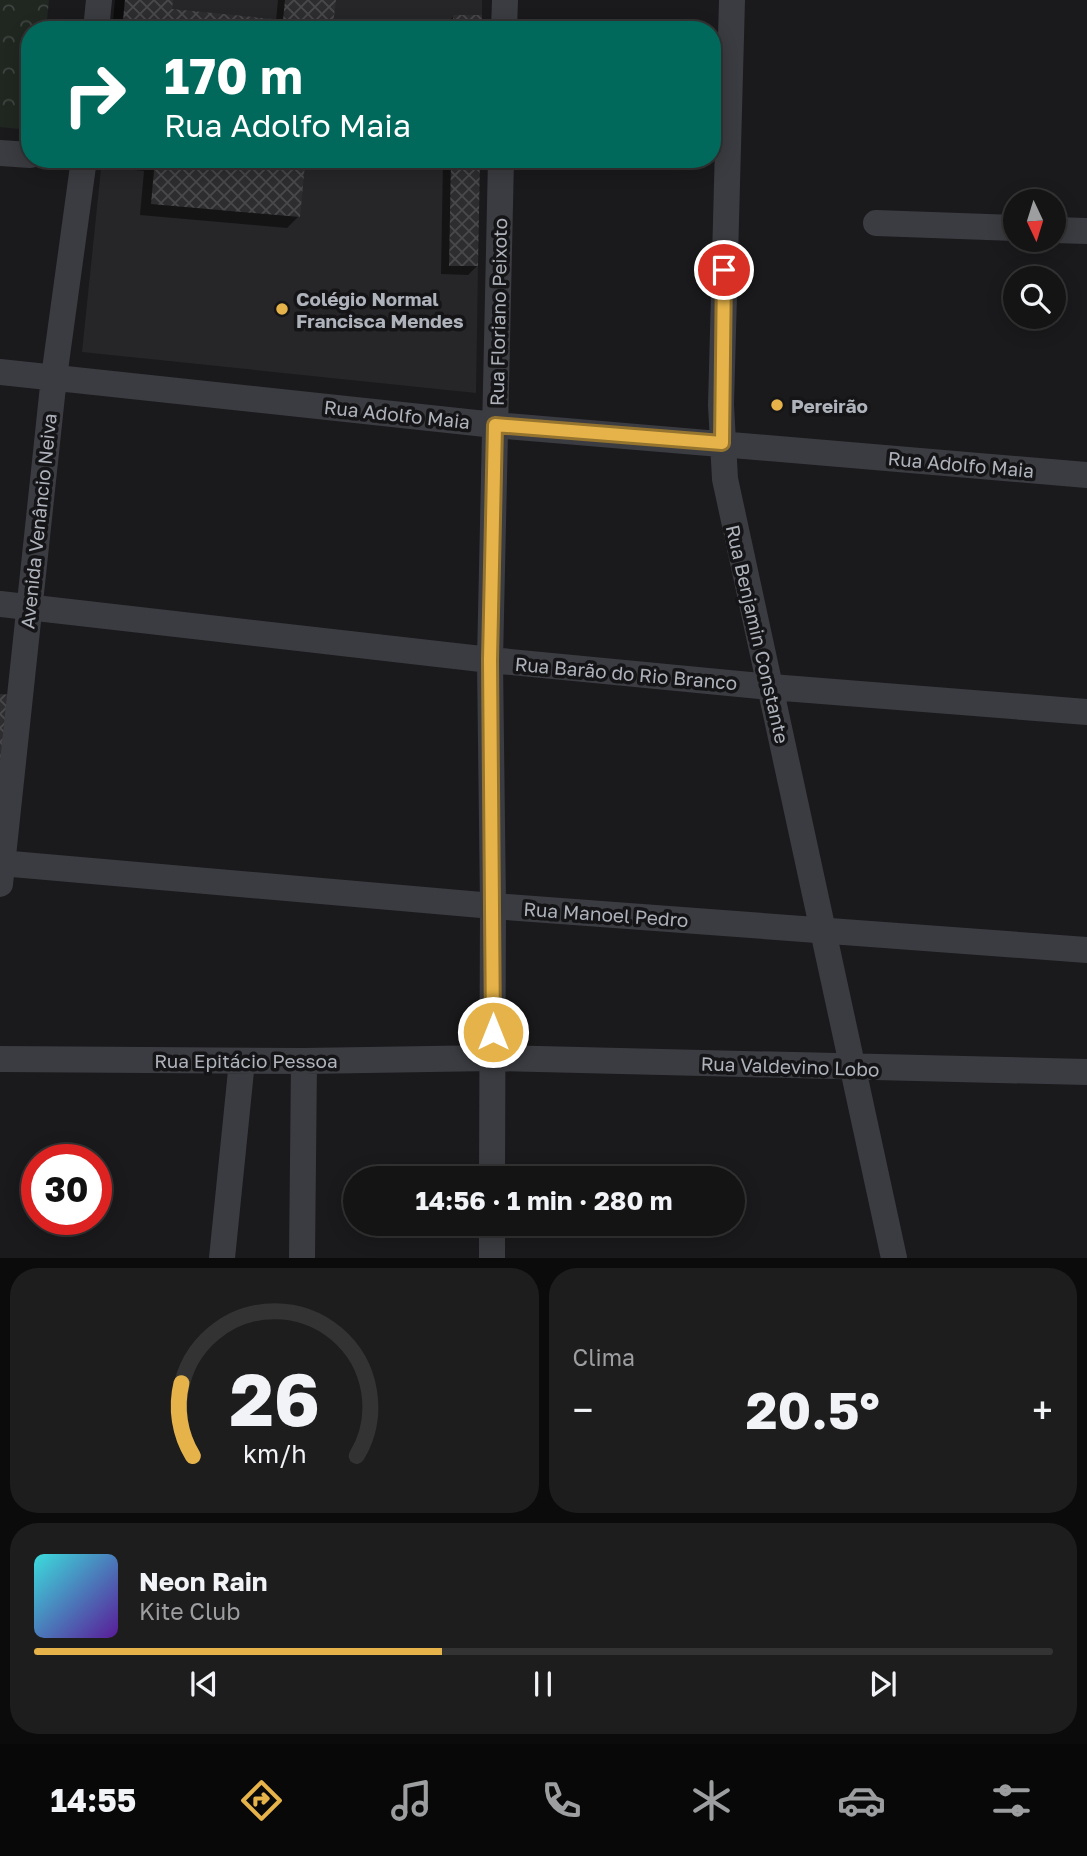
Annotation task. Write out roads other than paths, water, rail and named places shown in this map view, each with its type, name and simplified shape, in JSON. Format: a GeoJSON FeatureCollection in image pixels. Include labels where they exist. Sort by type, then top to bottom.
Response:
{"type":"FeatureCollection","features":[{"type":"Feature","properties":{"kind":"street"},"geometry":{"type":"LineString","coordinates":[[97,21],[99,0]]}},
{"type":"Feature","properties":{"kind":"street"},"geometry":{"type":"LineString","coordinates":[[504,21],[505,0]]}},
{"type":"Feature","properties":{"kind":"street","name":"Rua Benjamin Constante"},"geometry":{"type":"LineString","coordinates":[[732,0],[721,405],[722,443],[730,511],[771,687],[894,1258]]}},
{"type":"Feature","properties":{"kind":"street"},"geometry":{"type":"LineString","coordinates":[[0,153],[21,154]]}},
{"type":"Feature","properties":{"kind":"street","name":"Avenida Venâncio Neiva"},"geometry":{"type":"LineString","coordinates":[[1,870],[54,377],[83,168]]}},
{"type":"Feature","properties":{"kind":"street","name":"Rua Floriano Peixoto"},"geometry":{"type":"LineString","coordinates":[[492,1166],[490,660],[501,168]]}},
{"type":"Feature","properties":{"kind":"street"},"geometry":{"type":"LineString","coordinates":[[876,223],[1003,228]]}},
{"type":"Feature","properties":{"kind":"street"},"geometry":{"type":"LineString","coordinates":[[1066,230],[1087,231]]}},
{"type":"Feature","properties":{"kind":"street","name":"Rua Adolfo Maia"},"geometry":{"type":"LineString","coordinates":[[0,372],[495,425],[1087,475]]}},
{"type":"Feature","properties":{"kind":"street","name":"Rua Barão do Rio Branco"},"geometry":{"type":"LineString","coordinates":[[0,604],[490,660],[771,687],[1087,712]]}},
{"type":"Feature","properties":{"kind":"street","name":"Rua Manoel Pedro"},"geometry":{"type":"LineString","coordinates":[[1,870],[1087,950]]}},
{"type":"Feature","properties":{"kind":"street","name":"Rua Epitácio Pessoa"},"geometry":{"type":"LineString","coordinates":[[0,1059],[304,1061],[493,1058]]}},
{"type":"Feature","properties":{"kind":"street","name":"Rua Valdevino Lobo"},"geometry":{"type":"LineString","coordinates":[[493,1058],[853,1068],[1085,1078]]}},
{"type":"Feature","properties":{"kind":"street"},"geometry":{"type":"LineString","coordinates":[[222,1258],[242,1061]]}},
{"type":"Feature","properties":{"kind":"street"},"geometry":{"type":"LineString","coordinates":[[302,1258],[304,1061]]}},
{"type":"Feature","properties":{"kind":"street"},"geometry":{"type":"LineString","coordinates":[[492,1236],[492,1258]]}},
{"type":"Feature","properties":{"kind":"place","name":"Colégio Normal Francisca Mendes"},"geometry":{"type":"Point","coordinates":[282,309]}},
{"type":"Feature","properties":{"kind":"place","name":"Pereirão"},"geometry":{"type":"Point","coordinates":[777,405]}}]}
